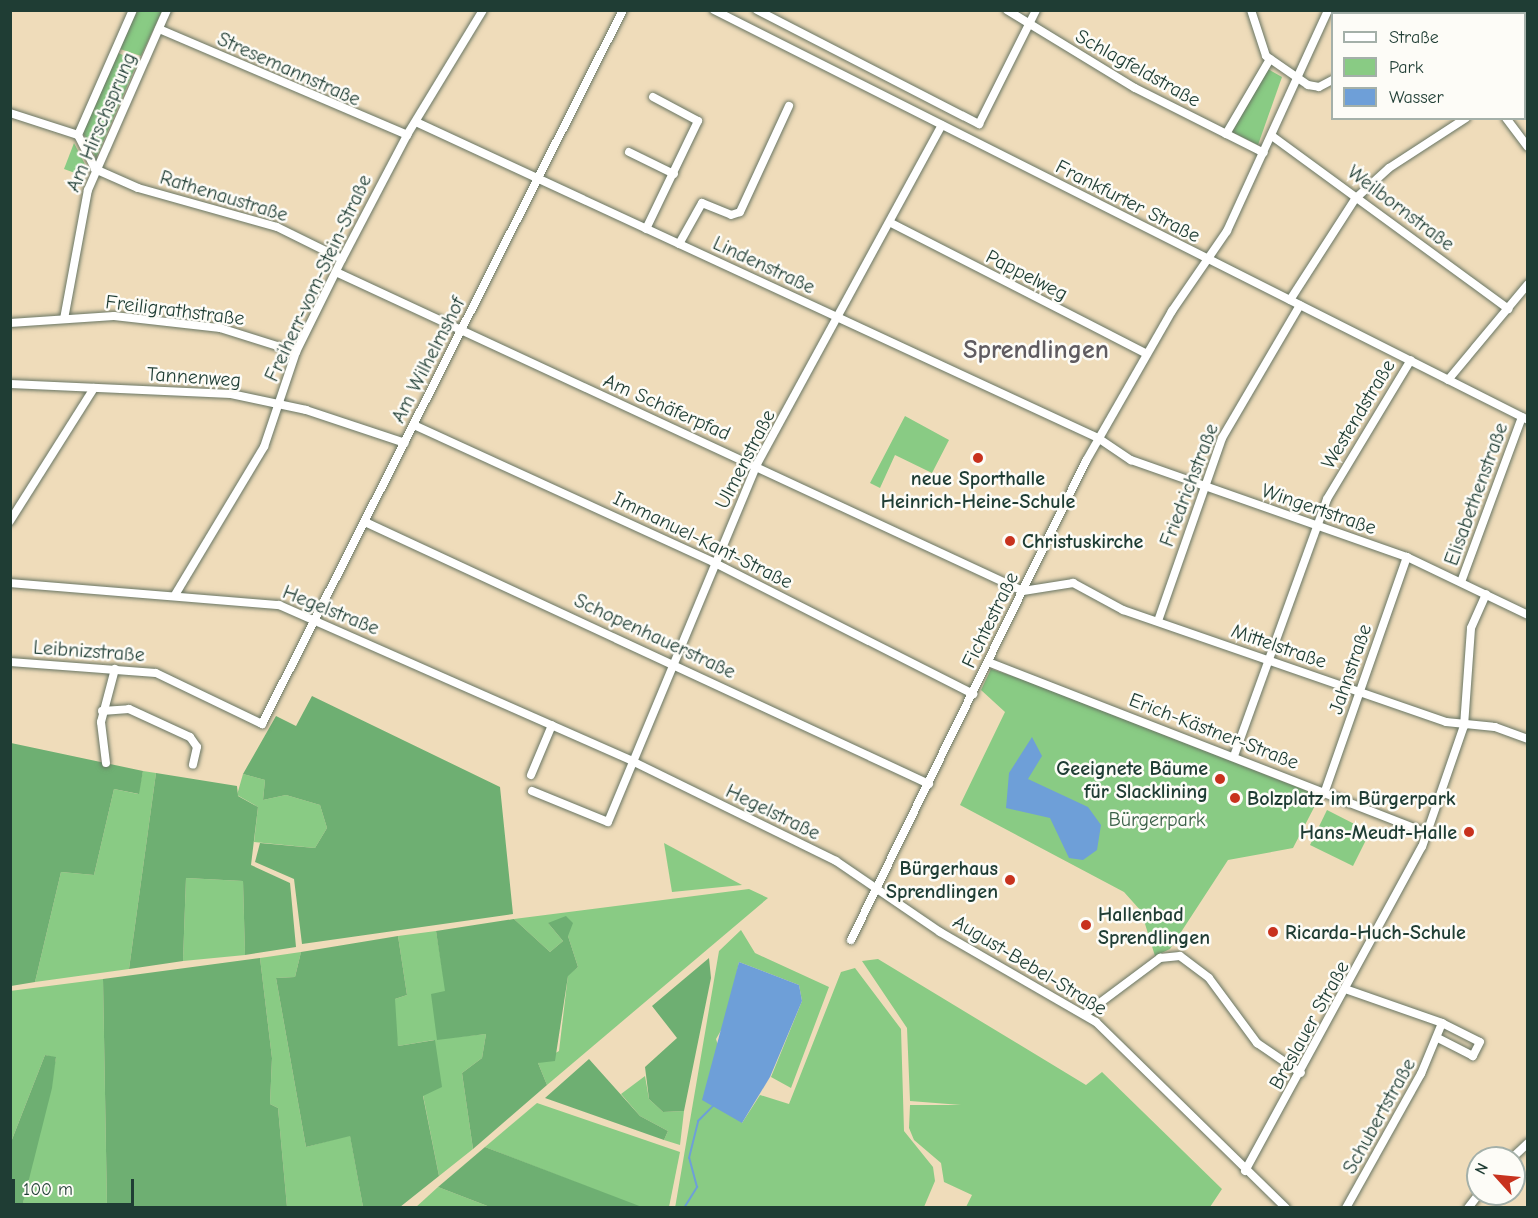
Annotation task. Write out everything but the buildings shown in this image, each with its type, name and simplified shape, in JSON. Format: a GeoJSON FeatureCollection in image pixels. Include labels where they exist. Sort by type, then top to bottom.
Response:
{"type":"FeatureCollection","features":[{"type":"Feature","properties":{"kind":"street","name":"Am Hirschsprung"},"geometry":{"type":"LineString","coordinates":[[78,135],[133,10]]}},
{"type":"Feature","properties":{"kind":"street","name":"Am Hirschsprung"},"geometry":{"type":"LineString","coordinates":[[64,319],[75,237],[95,169],[167,10]]}},
{"type":"Feature","properties":{"kind":"street","name":"Freiherr-vom-Stein-Straße"},"geometry":{"type":"LineString","coordinates":[[175,595],[264,447],[296,352],[342,259],[407,135],[483,10]]}},
{"type":"Feature","properties":{"kind":"street","name":"Am Wilhelmshof"},"geometry":{"type":"LineString","coordinates":[[262,724],[318,620],[623,10]]}},
{"type":"Feature","properties":{"kind":"street","name":"Frankfurter Straße"},"geometry":{"type":"LineString","coordinates":[[714,10],[1525,418]]}},
{"type":"Feature","properties":{"kind":"street"},"geometry":{"type":"LineString","coordinates":[[757,10],[979,124],[1036,10]]}},
{"type":"Feature","properties":{"kind":"street","name":"Schlagfeldstraße"},"geometry":{"type":"LineString","coordinates":[[1007,10],[1127,84],[1264,153]]}},
{"type":"Feature","properties":{"kind":"street"},"geometry":{"type":"LineString","coordinates":[[1251,10],[1262,50],[1270,59],[1295,77],[1319,87],[1331,81]]}},
{"type":"Feature","properties":{"kind":"street","name":"Fichtestraße"},"geometry":{"type":"LineString","coordinates":[[851,940],[1098,438],[1147,354],[1208,260],[1264,153],[1295,77],[1328,10]]}},
{"type":"Feature","properties":{"kind":"street","name":"Stresemannstraße"},"geometry":{"type":"LineString","coordinates":[[159,29],[407,135]]}},
{"type":"Feature","properties":{"kind":"street"},"geometry":{"type":"LineString","coordinates":[[1226,134],[1270,59]]}},
{"type":"Feature","properties":{"kind":"street"},"geometry":{"type":"LineString","coordinates":[[646,229],[698,121],[653,97]]}},
{"type":"Feature","properties":{"kind":"street"},"geometry":{"type":"LineString","coordinates":[[680,244],[702,203],[731,215],[740,212],[789,106]]}},
{"type":"Feature","properties":{"kind":"street"},"geometry":{"type":"LineString","coordinates":[[10,113],[78,135],[95,169]]}},
{"type":"Feature","properties":{"kind":"street"},"geometry":{"type":"LineString","coordinates":[[1290,300],[1358,197],[1389,168],[1463,120]]}},
{"type":"Feature","properties":{"kind":"street"},"geometry":{"type":"LineString","coordinates":[[1507,120],[1527,147]]}},
{"type":"Feature","properties":{"kind":"street","name":"Lindenstraße"},"geometry":{"type":"LineString","coordinates":[[416,122],[537,181],[680,244],[1098,438]]}},
{"type":"Feature","properties":{"kind":"street","name":"Ulmenstraße"},"geometry":{"type":"LineString","coordinates":[[532,791],[608,822],[671,661],[757,464],[893,224],[942,125]]}},
{"type":"Feature","properties":{"kind":"street","name":"Weilbornstraße"},"geometry":{"type":"LineString","coordinates":[[1272,136],[1508,309]]}},
{"type":"Feature","properties":{"kind":"street"},"geometry":{"type":"LineString","coordinates":[[629,152],[674,174]]}},
{"type":"Feature","properties":{"kind":"street","name":"Rathenaustraße"},"geometry":{"type":"LineString","coordinates":[[95,169],[138,188],[277,227],[342,259]]}},
{"type":"Feature","properties":{"kind":"street","name":"Pappelweg"},"geometry":{"type":"LineString","coordinates":[[893,224],[1147,354]]}},
{"type":"Feature","properties":{"kind":"street","name":"Am Schäferpfad"},"geometry":{"type":"LineString","coordinates":[[336,272],[459,334],[757,464],[1023,591]]}},
{"type":"Feature","properties":{"kind":"street"},"geometry":{"type":"LineString","coordinates":[[1448,380],[1527,284]]}},
{"type":"Feature","properties":{"kind":"street","name":"Friedrichstraße"},"geometry":{"type":"LineString","coordinates":[[1158,621],[1225,431],[1300,305]]}},
{"type":"Feature","properties":{"kind":"street","name":"Freiligrathstraße"},"geometry":{"type":"LineString","coordinates":[[10,323],[114,316],[220,328],[296,352]]}},
{"type":"Feature","properties":{"kind":"street","name":"Westendstraße"},"geometry":{"type":"LineString","coordinates":[[1234,756],[1330,493],[1411,360]]}},
{"type":"Feature","properties":{"kind":"street","name":"Tannenweg"},"geometry":{"type":"LineString","coordinates":[[10,384],[231,394],[277,404],[405,442]]}},
{"type":"Feature","properties":{"kind":"street"},"geometry":{"type":"LineString","coordinates":[[10,521],[94,388]]}},
{"type":"Feature","properties":{"kind":"street","name":"Elisabethenstraße"},"geometry":{"type":"LineString","coordinates":[[1461,582],[1525,418]]}},
{"type":"Feature","properties":{"kind":"street","name":"Immanuel-Kant-Straße"},"geometry":{"type":"LineString","coordinates":[[414,425],[713,562],[973,694]]}},
{"type":"Feature","properties":{"kind":"street","name":"Wingertstraße"},"geometry":{"type":"LineString","coordinates":[[1098,438],[1131,460],[1407,557],[1527,615]]}},
{"type":"Feature","properties":{"kind":"street","name":"Schopenhauerstraße"},"geometry":{"type":"LineString","coordinates":[[365,522],[671,661],[929,783]]}},
{"type":"Feature","properties":{"kind":"street","name":"Jahnstraße"},"geometry":{"type":"LineString","coordinates":[[1325,791],[1407,557]]}},
{"type":"Feature","properties":{"kind":"street","name":"Hegelstraße"},"geometry":{"type":"LineString","coordinates":[[10,583],[279,604],[632,761],[836,861],[876,889]]}},
{"type":"Feature","properties":{"kind":"street","name":"Mittelstraße"},"geometry":{"type":"LineString","coordinates":[[1023,591],[1073,583],[1158,621],[1359,692],[1464,726],[1495,727],[1527,739]]}},
{"type":"Feature","properties":{"kind":"street","name":"Breslauer Straße"},"geometry":{"type":"LineString","coordinates":[[1245,1170],[1348,990],[1427,833],[1464,726],[1471,628],[1486,594]]}},
{"type":"Feature","properties":{"kind":"street","name":"Leibnizstraße"},"geometry":{"type":"LineString","coordinates":[[10,662],[156,673],[262,724]]}},
{"type":"Feature","properties":{"kind":"street","name":"Erich-Kästner-Straße"},"geometry":{"type":"LineString","coordinates":[[988,662],[1325,791],[1427,833]]}},
{"type":"Feature","properties":{"kind":"street"},"geometry":{"type":"LineString","coordinates":[[106,763],[102,711],[115,669]]}},
{"type":"Feature","properties":{"kind":"street"},"geometry":{"type":"LineString","coordinates":[[102,711],[129,709],[190,737],[197,747],[193,765]]}},
{"type":"Feature","properties":{"kind":"street"},"geometry":{"type":"LineString","coordinates":[[531,775],[552,725]]}},
{"type":"Feature","properties":{"kind":"street","name":"August-Bebel-Straße"},"geometry":{"type":"LineString","coordinates":[[876,889],[1085,1014],[1284,1207]]}},
{"type":"Feature","properties":{"kind":"street"},"geometry":{"type":"LineString","coordinates":[[1085,1014],[1160,958],[1180,956],[1209,978],[1257,1043],[1301,1073]]}},
{"type":"Feature","properties":{"kind":"street"},"geometry":{"type":"LineString","coordinates":[[1348,990],[1442,1023],[1480,1042],[1473,1056],[1438,1038]]}},
{"type":"Feature","properties":{"kind":"street","name":"Schubertstraße"},"geometry":{"type":"LineString","coordinates":[[1346,1208],[1438,1038],[1442,1023]]}},
{"type":"Feature","properties":{"kind":"green space"},"geometry":{"type":"Polygon","coordinates":[[[137,11],[162,11],[141,56],[120,49],[137,11]]]}},
{"type":"Feature","properties":{"kind":"green space"},"geometry":{"type":"Polygon","coordinates":[[[118,53],[138,61],[96,158],[83,133],[118,53]]]}},
{"type":"Feature","properties":{"kind":"green space"},"geometry":{"type":"Polygon","coordinates":[[[1268,69],[1282,77],[1258,145],[1232,132],[1268,69]]]}},
{"type":"Feature","properties":{"kind":"green space"},"geometry":{"type":"Polygon","coordinates":[[[74,143],[88,170],[86,177],[64,169],[74,143]]]}},
{"type":"Feature","properties":{"kind":"green space"},"geometry":{"type":"Polygon","coordinates":[[[905,416],[949,440],[932,473],[895,455],[880,488],[870,483],[905,416]]]}},
{"type":"Feature","properties":{"kind":"green space","name":"Bürgerpark"},"geometry":{"type":"Polygon","coordinates":[[[991,669],[1320,796],[1293,848],[1228,860],[1170,949],[1155,956],[1141,911],[1124,892],[960,805],[1005,712],[981,690],[991,669]]]}},
{"type":"Feature","properties":{"kind":"green space"},"geometry":{"type":"Polygon","coordinates":[[[312,696],[500,787],[513,914],[302,944],[294,879],[255,862],[260,843],[315,848],[327,828],[320,805],[286,795],[263,800],[265,780],[243,774],[276,716],[296,726],[312,696]]]}},
{"type":"Feature","properties":{"kind":"green space"},"geometry":{"type":"Polygon","coordinates":[[[11,743],[143,771],[139,794],[114,789],[94,875],[61,872],[35,982],[11,986],[11,743]]]}},
{"type":"Feature","properties":{"kind":"green space"},"geometry":{"type":"Polygon","coordinates":[[[143,771],[156,773],[129,969],[35,982],[61,872],[94,875],[114,789],[138,794],[143,771]]]}},
{"type":"Feature","properties":{"kind":"green space"},"geometry":{"type":"Polygon","coordinates":[[[156,773],[237,786],[238,796],[258,807],[251,865],[290,883],[296,947],[245,955],[243,881],[186,878],[183,961],[129,969],[156,773]]]}},
{"type":"Feature","properties":{"kind":"green space"},"geometry":{"type":"Polygon","coordinates":[[[243,774],[265,780],[263,800],[286,795],[320,805],[327,828],[315,848],[254,842],[258,807],[237,795],[243,774]]]}},
{"type":"Feature","properties":{"kind":"green space"},"geometry":{"type":"Polygon","coordinates":[[[1327,810],[1370,832],[1353,866],[1310,845],[1327,810]]]}},
{"type":"Feature","properties":{"kind":"green space"},"geometry":{"type":"Polygon","coordinates":[[[664,843],[742,885],[672,892],[664,843]]]}},
{"type":"Feature","properties":{"kind":"green space"},"geometry":{"type":"Polygon","coordinates":[[[186,878],[243,881],[245,955],[183,961],[186,878]]]}},
{"type":"Feature","properties":{"kind":"green space"},"geometry":{"type":"Polygon","coordinates":[[[749,889],[768,898],[547,1085],[538,1063],[559,1051],[568,975],[578,967],[568,936],[548,923],[563,941],[550,952],[514,919],[749,889]]]}},
{"type":"Feature","properties":{"kind":"green space"},"geometry":{"type":"Polygon","coordinates":[[[566,916],[573,923],[568,936],[578,967],[568,976],[555,1061],[538,1063],[547,1085],[473,1149],[462,1073],[482,1058],[486,1034],[437,1040],[431,994],[445,991],[436,931],[514,919],[550,952],[563,941],[548,923],[566,916]]]}},
{"type":"Feature","properties":{"kind":"green space"},"geometry":{"type":"Polygon","coordinates":[[[741,930],[755,953],[829,987],[791,1088],[771,1077],[802,1001],[799,985],[739,962],[727,1020],[716,1039],[742,1123],[760,1095],[789,1104],[841,972],[855,968],[901,1029],[904,1131],[933,1167],[935,1181],[924,1207],[675,1208],[719,951],[741,930]]]}},
{"type":"Feature","properties":{"kind":"green space"},"geometry":{"type":"Polygon","coordinates":[[[436,931],[446,991],[437,1039],[486,1034],[482,1058],[462,1073],[473,1149],[439,1176],[423,1095],[434,1040],[398,1046],[393,1014],[395,999],[407,995],[398,936],[436,931]]]}},
{"type":"Feature","properties":{"kind":"green space"},"geometry":{"type":"Polygon","coordinates":[[[398,936],[407,995],[395,999],[398,1046],[435,1040],[442,1087],[423,1096],[439,1176],[400,1207],[363,1207],[350,1136],[306,1147],[276,978],[295,977],[301,952],[398,936]]]}},
{"type":"Feature","properties":{"kind":"green space"},"geometry":{"type":"Polygon","coordinates":[[[301,952],[295,977],[276,978],[306,1147],[350,1135],[363,1207],[287,1207],[278,1108],[270,1104],[272,1058],[260,958],[301,952]]]}},
{"type":"Feature","properties":{"kind":"green space"},"geometry":{"type":"Polygon","coordinates":[[[260,958],[272,1058],[270,1104],[278,1108],[287,1207],[107,1207],[103,979],[260,958]]]}},
{"type":"Feature","properties":{"kind":"green space"},"geometry":{"type":"Polygon","coordinates":[[[709,958],[711,978],[684,1111],[663,1112],[649,1099],[645,1067],[677,1038],[652,1006],[709,958]]]}},
{"type":"Feature","properties":{"kind":"green space"},"geometry":{"type":"Polygon","coordinates":[[[878,959],[1086,1085],[1102,1072],[1222,1189],[1210,1207],[966,1207],[972,1195],[944,1182],[941,1163],[914,1140],[909,1128],[910,1105],[961,1105],[910,1101],[907,1028],[862,961],[878,959]]]}},
{"type":"Feature","properties":{"kind":"green space"},"geometry":{"type":"Polygon","coordinates":[[[103,979],[107,1207],[22,1207],[56,1058],[45,1055],[11,1142],[10,991],[103,979]]]}},
{"type":"Feature","properties":{"kind":"green space"},"geometry":{"type":"Polygon","coordinates":[[[45,1055],[56,1057],[52,1088],[22,1207],[11,1207],[11,1142],[45,1055]]]}},
{"type":"Feature","properties":{"kind":"green space"},"geometry":{"type":"Polygon","coordinates":[[[589,1059],[640,1116],[668,1131],[664,1140],[545,1098],[589,1059]]]}},
{"type":"Feature","properties":{"kind":"green space"},"geometry":{"type":"Polygon","coordinates":[[[645,1076],[649,1099],[663,1112],[684,1111],[680,1145],[664,1140],[668,1131],[640,1116],[621,1094],[645,1076]]]}},
{"type":"Feature","properties":{"kind":"green space"},"geometry":{"type":"Polygon","coordinates":[[[537,1103],[680,1152],[669,1207],[642,1208],[485,1147],[537,1103]]]}},
{"type":"Feature","properties":{"kind":"green space"},"geometry":{"type":"Polygon","coordinates":[[[485,1147],[642,1207],[490,1207],[438,1187],[485,1147]]]}},
{"type":"Feature","properties":{"kind":"green space"},"geometry":{"type":"Polygon","coordinates":[[[438,1187],[490,1207],[415,1208],[438,1187]]]}},
{"type":"Feature","properties":{"kind":"water"},"geometry":{"type":"Polygon","coordinates":[[[1032,737],[1042,756],[1028,779],[1088,807],[1101,825],[1097,850],[1083,860],[1069,858],[1050,818],[1006,808],[1009,773],[1032,737]]]}},
{"type":"Feature","properties":{"kind":"water"},"geometry":{"type":"Polygon","coordinates":[[[739,962],[799,985],[802,1001],[770,1077],[742,1123],[702,1100],[739,962]]]}},
{"type":"Feature","properties":{"kind":"waterway"},"geometry":{"type":"LineString","coordinates":[[684,1208],[697,1187],[689,1158],[698,1121],[713,1106]]}},
{"type":"Feature","properties":{"kind":"place","name":"neue Sporthalle Heinrich-Heine-Schule"},"geometry":{"type":"Point","coordinates":[978,458]}},
{"type":"Feature","properties":{"kind":"place","name":"Christuskirche"},"geometry":{"type":"Point","coordinates":[1010,541]}},
{"type":"Feature","properties":{"kind":"place","name":"Geeignete Bäume für Slacklining"},"geometry":{"type":"Point","coordinates":[1220,779]}},
{"type":"Feature","properties":{"kind":"place","name":"Bolzplatz im Bürgerpark"},"geometry":{"type":"Point","coordinates":[1235,798]}},
{"type":"Feature","properties":{"kind":"place","name":"Hans-Meudt-Halle"},"geometry":{"type":"Point","coordinates":[1469,832]}},
{"type":"Feature","properties":{"kind":"place","name":"Bürgerhaus Sprendlingen"},"geometry":{"type":"Point","coordinates":[1010,880]}},
{"type":"Feature","properties":{"kind":"place","name":"Hallenbad Sprendlingen"},"geometry":{"type":"Point","coordinates":[1086,925]}},
{"type":"Feature","properties":{"kind":"place","name":"Ricarda-Huch-Schule"},"geometry":{"type":"Point","coordinates":[1273,932]}},
{"type":"Feature","properties":{"kind":"district","name":"Sprendlingen"},"geometry":{"type":"Point","coordinates":[1036,351]}}]}
